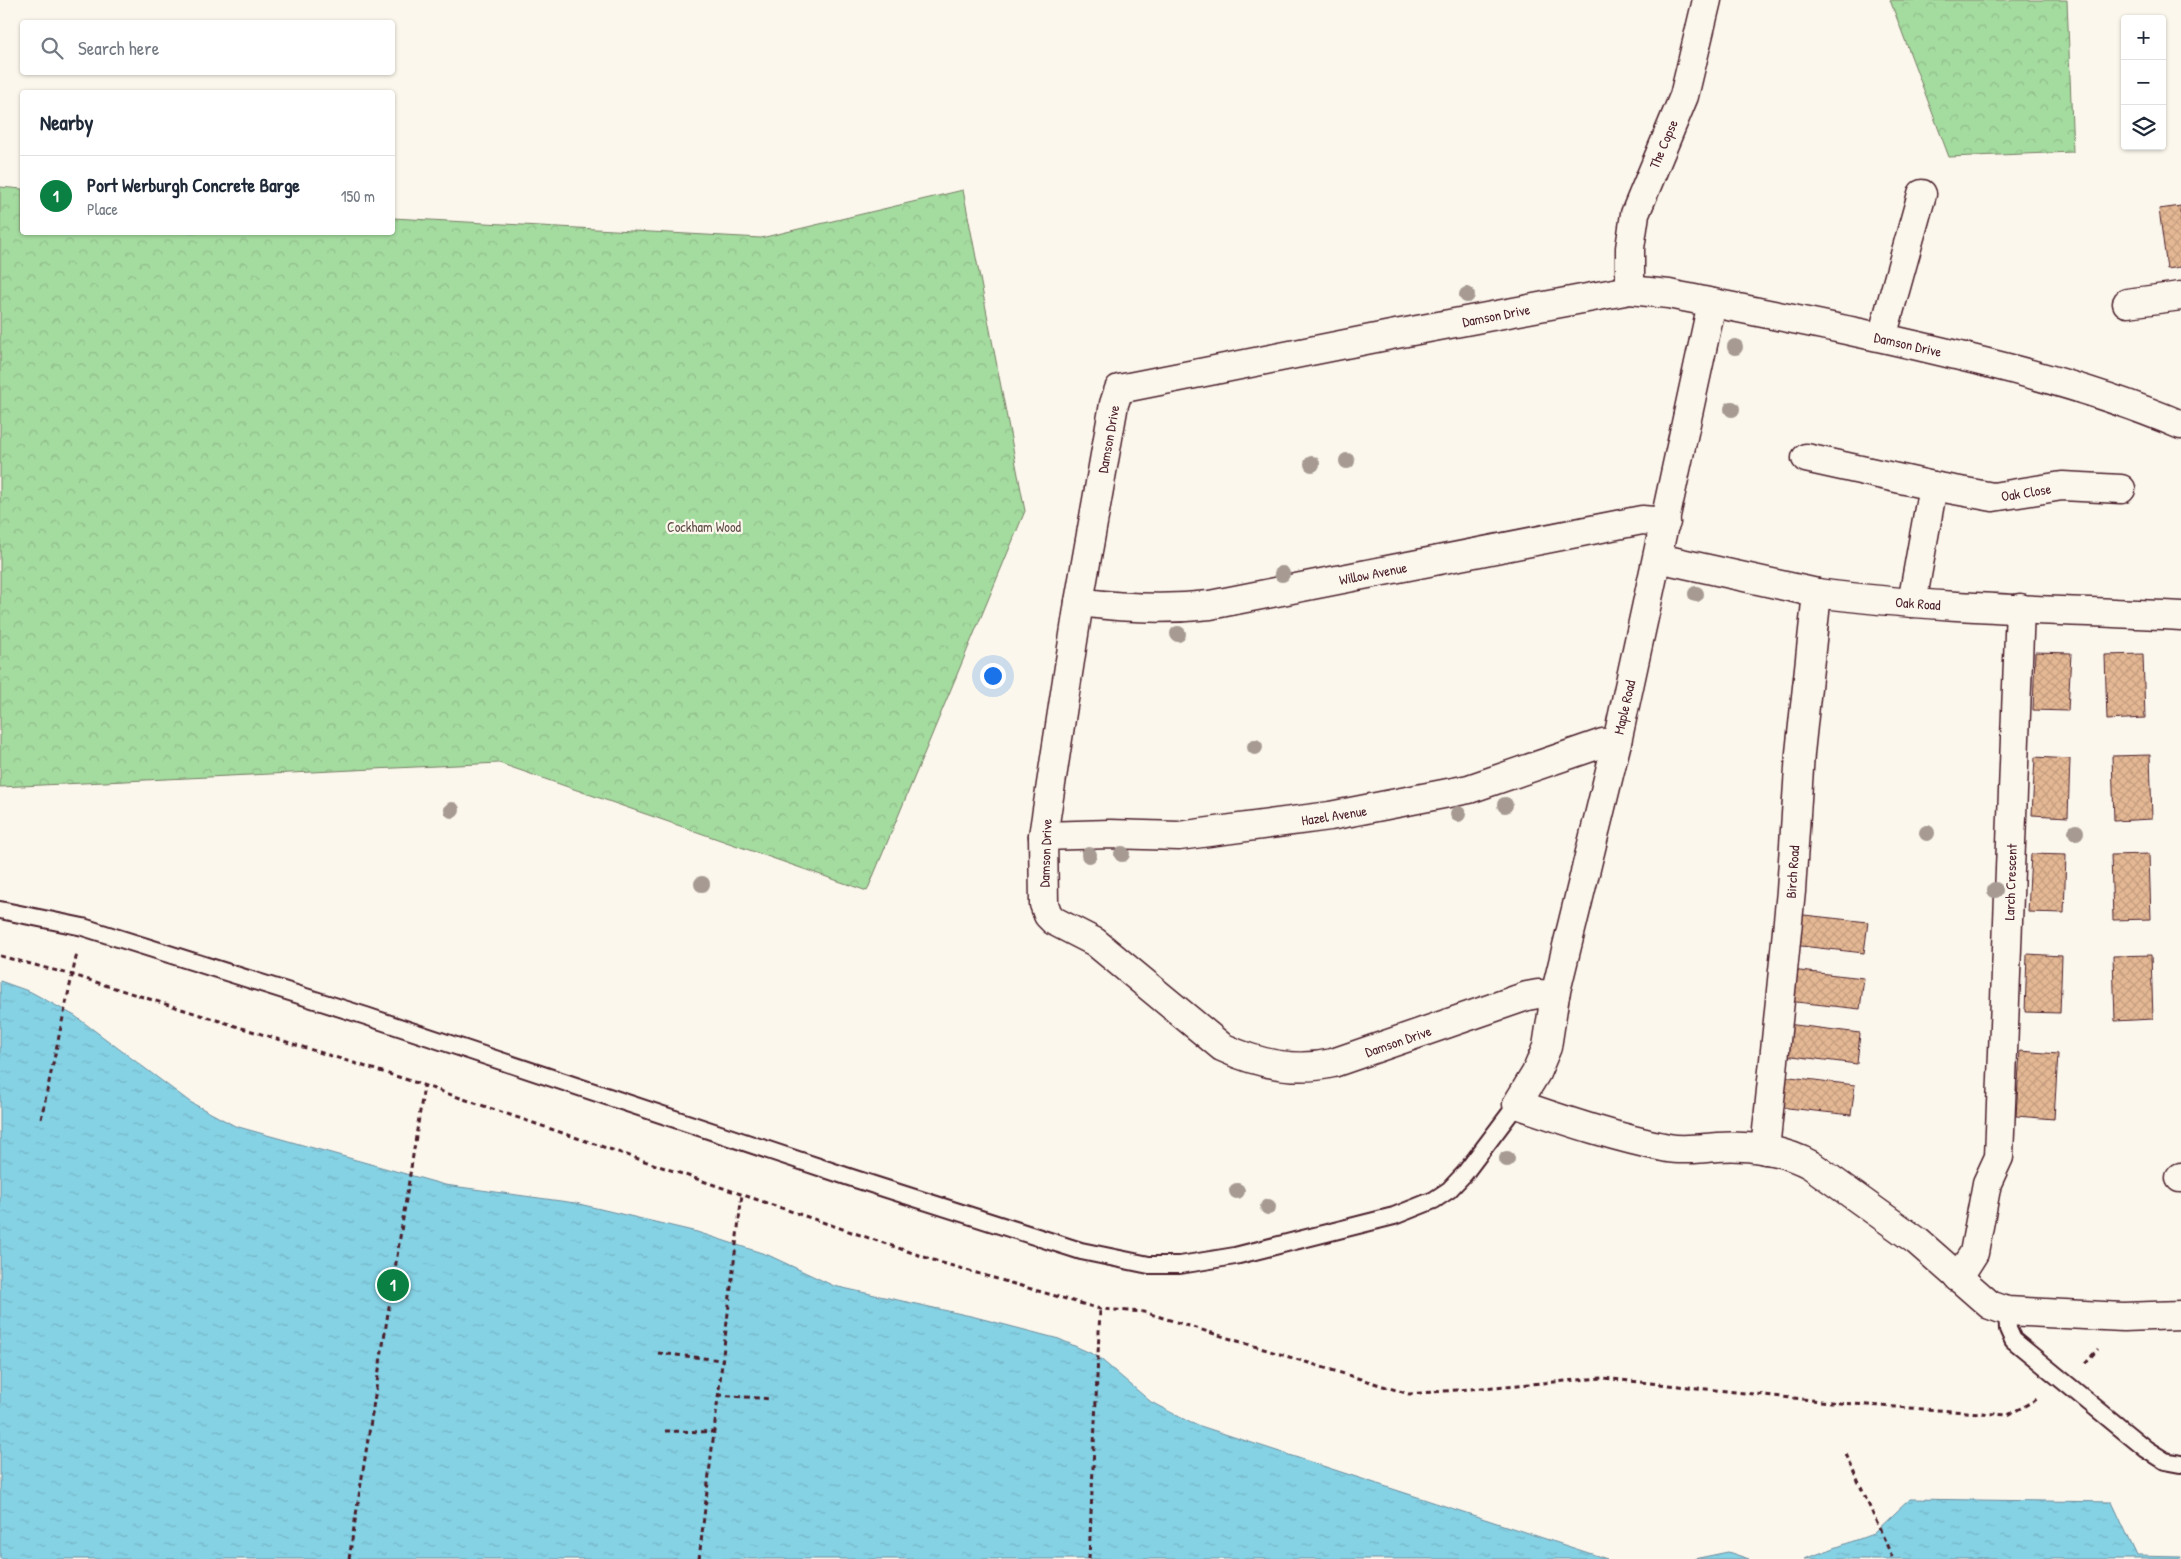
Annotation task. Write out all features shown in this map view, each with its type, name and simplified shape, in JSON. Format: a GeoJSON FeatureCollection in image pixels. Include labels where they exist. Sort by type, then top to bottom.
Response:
{"type":"FeatureCollection","features":[{"type":"Feature","properties":{"kind":"street","name":"The Copse"},"geometry":{"type":"LineString","coordinates":[[1630,290],[1630,248],[1635,214],[1684,96],[1707,0]]}},
{"type":"Feature","properties":{"kind":"street"},"geometry":{"type":"LineString","coordinates":[[1882,337],[1922,194]]}},
{"type":"Feature","properties":{"kind":"street","name":"Damson Drive"},"geometry":{"type":"LineString","coordinates":[[1555,995],[1538,994],[1527,996],[1400,1041],[1316,1067],[1286,1067],[1237,1054],[1213,1041],[1095,942],[1064,926],[1048,915],[1044,904],[1043,836],[1079,602],[1114,404],[1119,389],[1405,332],[1630,290],[1669,294],[1882,337],[2034,374],[2111,399],[2181,425]]}},
{"type":"Feature","properties":{"kind":"street"},"geometry":{"type":"LineString","coordinates":[[2127,302],[2181,296]]}},
{"type":"Feature","properties":{"kind":"street","name":"Maple Road"},"geometry":{"type":"LineString","coordinates":[[1517,1104],[1544,1056],[1555,995],[1617,742],[1712,303]]}},
{"type":"Feature","properties":{"kind":"street","name":"Oak Close"},"geometry":{"type":"LineString","coordinates":[[1806,458],[1932,486],[1993,497],[2062,486],[2121,489]]}},
{"type":"Feature","properties":{"kind":"street"},"geometry":{"type":"LineString","coordinates":[[1912,603],[1932,486]]}},
{"type":"Feature","properties":{"kind":"street","name":"Willow Avenue"},"geometry":{"type":"LineString","coordinates":[[1079,602],[1116,607],[1156,609],[1210,605],[1642,520],[1666,522]]}},
{"type":"Feature","properties":{"kind":"street","name":"Oak Road"},"geometry":{"type":"LineString","coordinates":[[1658,558],[1817,593],[1912,603],[2181,616]]}},
{"type":"Feature","properties":{"kind":"street","name":"Birch Road"},"geometry":{"type":"LineString","coordinates":[[1765,1150],[1791,891],[1801,743],[1817,593]]}},
{"type":"Feature","properties":{"kind":"street","name":"Larch Crescent"},"geometry":{"type":"LineString","coordinates":[[1958,1278],[1974,1253],[1987,1184],[2003,1164],[2020,608]]}},
{"type":"Feature","properties":{"kind":"street","name":"Hazel Avenue"},"geometry":{"type":"LineString","coordinates":[[1043,836],[1110,834],[1179,836],[1330,816],[1469,789],[1603,743],[1617,742]]}},
{"type":"Feature","properties":{"kind":"street"},"geometry":{"type":"LineString","coordinates":[[1517,1104],[1590,1127],[1669,1148],[1721,1147],[1765,1150],[1789,1154],[1811,1165],[1917,1242],[1990,1305],[2007,1311],[2123,1317],[2181,1315]]}},
{"type":"Feature","properties":{"kind":"lane"},"geometry":{"type":"LineString","coordinates":[[0,910],[83,927],[366,1016],[849,1177],[1081,1250],[1149,1265],[1180,1266],[1235,1256],[1394,1216],[1434,1200],[1449,1190],[1465,1174],[1517,1104]]}},
{"type":"Feature","properties":{"kind":"lane"},"geometry":{"type":"LineString","coordinates":[[2007,1311],[2008,1329],[2014,1340],[2154,1455],[2165,1461],[2181,1464]]}},
{"type":"Feature","properties":{"kind":"path"},"geometry":{"type":"LineString","coordinates":[[41,1119],[73,975]]}},
{"type":"Feature","properties":{"kind":"path"},"geometry":{"type":"LineString","coordinates":[[348,1559],[424,1085]]}},
{"type":"Feature","properties":{"kind":"path"},"geometry":{"type":"LineString","coordinates":[[699,1559],[742,1194]]}},
{"type":"Feature","properties":{"kind":"path"},"geometry":{"type":"LineString","coordinates":[[1089,1559],[1100,1309]]}},
{"type":"Feature","properties":{"kind":"path"},"geometry":{"type":"LineString","coordinates":[[658,1353],[722,1360]]}},
{"type":"Feature","properties":{"kind":"path"},"geometry":{"type":"LineString","coordinates":[[718,1395],[772,1399]]}},
{"type":"Feature","properties":{"kind":"path"},"geometry":{"type":"LineString","coordinates":[[665,1431],[714,1432]]}},
{"type":"Feature","properties":{"kind":"path"},"geometry":{"type":"LineString","coordinates":[[1846,1454],[1893,1559]]}},
{"type":"Feature","properties":{"kind":"green space"},"geometry":{"type":"Polygon","coordinates":[[[1890,0],[2067,0],[2073,152],[1949,157],[1890,0]]]}},
{"type":"Feature","properties":{"kind":"green space","name":"Cockham Wood"},"geometry":{"type":"Polygon","coordinates":[[[0,187],[20,189],[20,235],[395,235],[395,218],[761,238],[963,190],[1025,511],[867,891],[499,763],[0,787],[0,187]]]}},
{"type":"Feature","properties":{"kind":"water"},"geometry":{"type":"Polygon","coordinates":[[[0,981],[31,992],[75,1016],[190,1102],[235,1126],[445,1185],[575,1203],[697,1232],[768,1255],[834,1286],[975,1317],[1059,1339],[1097,1356],[1151,1402],[1191,1423],[1607,1559],[0,1559],[0,981]]]}},
{"type":"Feature","properties":{"kind":"water"},"geometry":{"type":"Polygon","coordinates":[[[1910,1499],[2112,1502],[2137,1556],[2181,1557],[2181,1559],[1804,1559],[1873,1534],[1910,1499]]]}},
{"type":"Feature","properties":{"kind":"water"},"geometry":{"type":"Polygon","coordinates":[[[1728,1552],[1749,1559],[1694,1559],[1728,1552]]]}},
{"type":"Feature","properties":{"kind":"building"},"geometry":{"type":"Polygon","coordinates":[[[2181,206],[2181,267],[2167,269],[2159,209],[2181,206]]]}},
{"type":"Feature","properties":{"kind":"building"},"geometry":{"type":"Polygon","coordinates":[[[2035,652],[2071,653],[2068,711],[2033,710],[2035,652]]]}},
{"type":"Feature","properties":{"kind":"building"},"geometry":{"type":"Polygon","coordinates":[[[2143,654],[2145,718],[2107,720],[2105,655],[2143,654]]]}},
{"type":"Feature","properties":{"kind":"building"},"geometry":{"type":"Polygon","coordinates":[[[2150,755],[2152,819],[2114,821],[2112,756],[2150,755]]]}},
{"type":"Feature","properties":{"kind":"building"},"geometry":{"type":"Polygon","coordinates":[[[2035,757],[2070,759],[2068,817],[2032,815],[2035,757]]]}},
{"type":"Feature","properties":{"kind":"building"},"geometry":{"type":"Polygon","coordinates":[[[2031,854],[2066,855],[2064,913],[2028,912],[2031,854]]]}},
{"type":"Feature","properties":{"kind":"building"},"geometry":{"type":"Polygon","coordinates":[[[2149,854],[2151,919],[2113,920],[2111,855],[2149,854]]]}},
{"type":"Feature","properties":{"kind":"building"},"geometry":{"type":"Polygon","coordinates":[[[1795,914],[1868,922],[1864,953],[1792,945],[1795,914]]]}},
{"type":"Feature","properties":{"kind":"building"},"geometry":{"type":"Polygon","coordinates":[[[2027,954],[2062,956],[2060,1013],[2025,1012],[2027,954]]]}},
{"type":"Feature","properties":{"kind":"building"},"geometry":{"type":"Polygon","coordinates":[[[2151,955],[2153,1019],[2115,1021],[2113,956],[2151,955]]]}},
{"type":"Feature","properties":{"kind":"building"},"geometry":{"type":"Polygon","coordinates":[[[1791,970],[1864,978],[1860,1009],[1787,1001],[1791,970]]]}},
{"type":"Feature","properties":{"kind":"building"},"geometry":{"type":"Polygon","coordinates":[[[1787,1024],[1860,1033],[1857,1064],[1784,1055],[1787,1024]]]}},
{"type":"Feature","properties":{"kind":"building"},"geometry":{"type":"Polygon","coordinates":[[[2020,1051],[2058,1054],[2054,1119],[2016,1116],[2020,1051]]]}},
{"type":"Feature","properties":{"kind":"building"},"geometry":{"type":"Polygon","coordinates":[[[1782,1076],[1855,1085],[1851,1115],[1779,1107],[1782,1076]]]}},
{"type":"Feature","properties":{"kind":"place","name":"Port Werburgh Concrete Barge"},"geometry":{"type":"Point","coordinates":[393,1285]}}]}
